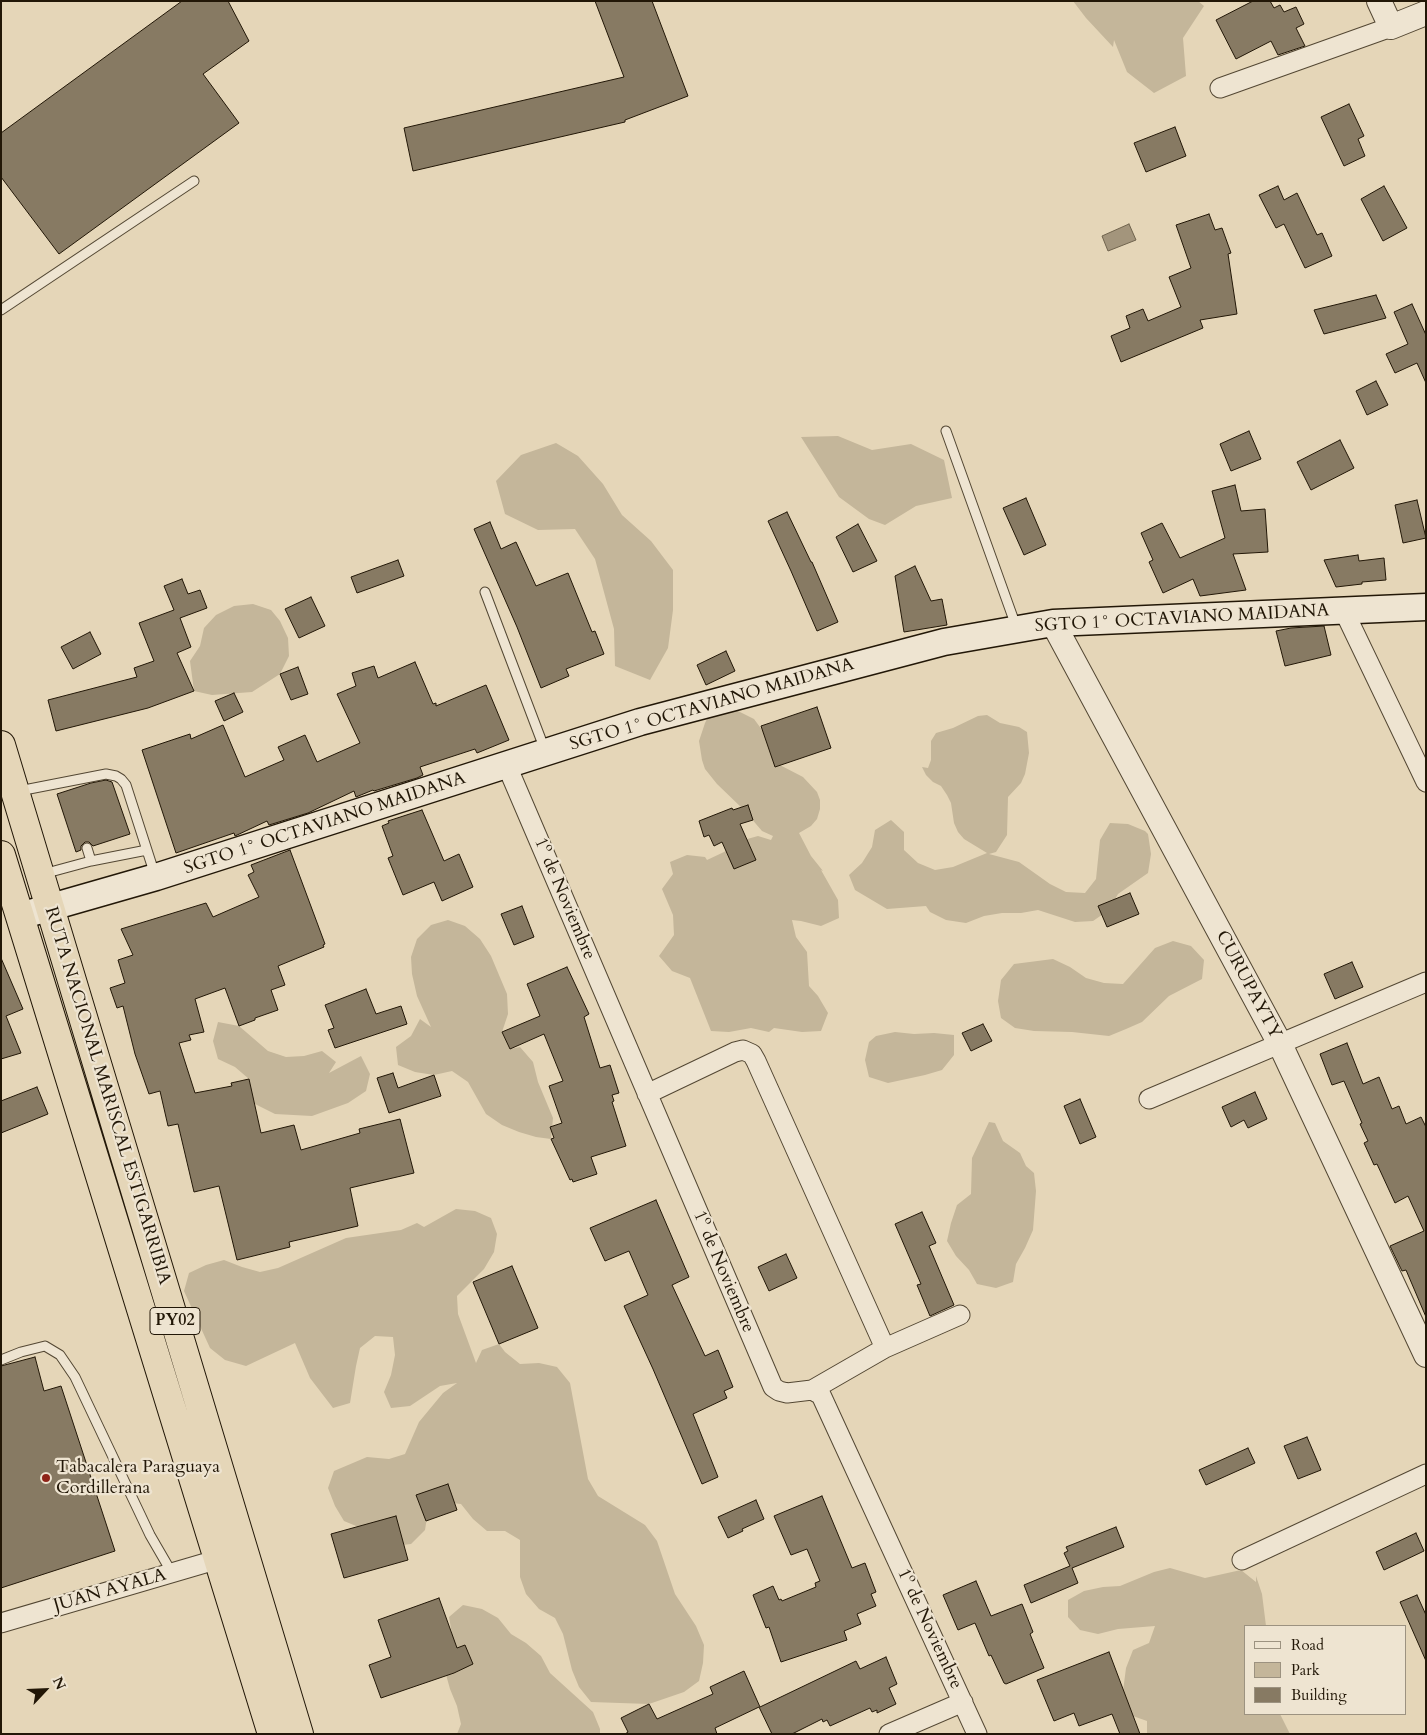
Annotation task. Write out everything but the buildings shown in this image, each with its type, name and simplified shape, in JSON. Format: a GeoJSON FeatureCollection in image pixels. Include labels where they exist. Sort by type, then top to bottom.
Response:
{"type":"FeatureCollection","features":[{"type":"Feature","properties":{"kind":"highway","name":"RUTA NACIONAL MARISCAL ESTIGARRIBIA"},"geometry":{"type":"LineString","coordinates":[[1,745],[299,1734]]}},
{"type":"Feature","properties":{"kind":"highway","name":"RUTA NACIONAL MARISCAL ESTIGARRIBIA"},"geometry":{"type":"LineString","coordinates":[[1,855],[219,1559],[268,1729]]}},
{"type":"Feature","properties":{"kind":"main road","name":"SGTO 1° OCTAVIANO MAIDANA"},"geometry":{"type":"LineString","coordinates":[[20,916],[156,877],[640,722],[944,642],[1053,623],[1426,607]]}},
{"type":"Feature","properties":{"kind":"street"},"geometry":{"type":"LineString","coordinates":[[1379,1],[1392,27]]}},
{"type":"Feature","properties":{"kind":"street"},"geometry":{"type":"LineString","coordinates":[[1220,88],[1392,27],[1426,13]]}},
{"type":"Feature","properties":{"kind":"street"},"geometry":{"type":"LineString","coordinates":[[1344,611],[1426,782]]}},
{"type":"Feature","properties":{"kind":"street","name":"CURUPAYTY"},"geometry":{"type":"LineString","coordinates":[[1053,623],[1280,1044],[1426,1355]]}},
{"type":"Feature","properties":{"kind":"street","name":"1º de Noviembre"},"geometry":{"type":"LineString","coordinates":[[507,766],[773,1387],[787,1393],[812,1390],[821,1395],[977,1734]]}},
{"type":"Feature","properties":{"kind":"street"},"geometry":{"type":"LineString","coordinates":[[1150,1099],[1426,982]]}},
{"type":"Feature","properties":{"kind":"street"},"geometry":{"type":"LineString","coordinates":[[647,1094],[735,1052],[743,1050],[752,1054],[885,1348]]}},
{"type":"Feature","properties":{"kind":"street"},"geometry":{"type":"LineString","coordinates":[[812,1390],[885,1348],[960,1315]]}},
{"type":"Feature","properties":{"kind":"street"},"geometry":{"type":"LineString","coordinates":[[1242,1560],[1426,1474]]}},
{"type":"Feature","properties":{"kind":"street","name":"JUAN AYALA"},"geometry":{"type":"LineString","coordinates":[[1,1623],[219,1559]]}},
{"type":"Feature","properties":{"kind":"street"},"geometry":{"type":"LineString","coordinates":[[889,1734],[963,1702]]}},
{"type":"Feature","properties":{"kind":"lane"},"geometry":{"type":"LineString","coordinates":[[1,310],[194,181]]}},
{"type":"Feature","properties":{"kind":"lane"},"geometry":{"type":"LineString","coordinates":[[946,431],[1017,629]]}},
{"type":"Feature","properties":{"kind":"lane"},"geometry":{"type":"LineString","coordinates":[[485,592],[546,753]]}},
{"type":"Feature","properties":{"kind":"lane"},"geometry":{"type":"LineString","coordinates":[[15,791],[69,786],[106,774],[122,779],[126,785],[156,877]]}},
{"type":"Feature","properties":{"kind":"lane"},"geometry":{"type":"LineString","coordinates":[[88,848],[91,862]]}},
{"type":"Feature","properties":{"kind":"lane"},"geometry":{"type":"LineString","coordinates":[[41,875],[146,850]]}},
{"type":"Feature","properties":{"kind":"lane"},"geometry":{"type":"LineString","coordinates":[[1,1360],[44,1346],[60,1355],[75,1377],[150,1535],[172,1573]]}},
{"type":"Feature","properties":{"kind":"green space"},"geometry":{"type":"Polygon","coordinates":[[[1073,1],[1198,1],[1204,6],[1183,38],[1186,76],[1154,93],[1127,72],[1114,40],[1113,47],[1073,1]]]}},
{"type":"Feature","properties":{"kind":"green space"},"geometry":{"type":"Polygon","coordinates":[[[838,436],[872,450],[911,444],[944,460],[952,498],[916,506],[885,525],[869,519],[839,497],[801,437],[838,436]]]}},
{"type":"Feature","properties":{"kind":"green space"},"geometry":{"type":"Polygon","coordinates":[[[556,443],[578,456],[603,484],[622,515],[651,541],[673,570],[673,610],[668,648],[650,680],[615,666],[614,629],[595,559],[575,529],[538,530],[505,514],[496,481],[521,455],[556,443]]]}},
{"type":"Feature","properties":{"kind":"green space"},"geometry":{"type":"Polygon","coordinates":[[[253,604],[271,610],[280,621],[288,638],[289,656],[280,674],[252,692],[212,695],[194,691],[190,661],[200,646],[204,628],[216,615],[234,606],[253,604]]]}},
{"type":"Feature","properties":{"kind":"green space"},"geometry":{"type":"Polygon","coordinates":[[[736,710],[754,719],[765,734],[770,752],[776,763],[803,777],[817,792],[820,800],[817,819],[811,826],[799,833],[811,856],[823,871],[821,870],[838,900],[839,918],[821,926],[792,920],[796,937],[807,952],[809,986],[818,996],[828,1013],[821,1031],[802,1032],[774,1028],[769,1032],[751,1028],[729,1032],[711,1031],[690,978],[672,971],[659,956],[674,935],[673,915],[662,889],[673,874],[670,862],[687,855],[705,857],[707,860],[724,852],[740,841],[758,836],[771,840],[773,836],[762,831],[744,810],[717,784],[705,769],[702,760],[699,741],[709,715],[736,710]]]}},
{"type":"Feature","properties":{"kind":"green space"},"geometry":{"type":"Polygon","coordinates":[[[987,715],[1000,723],[1019,727],[1027,732],[1029,753],[1025,774],[1021,783],[1008,797],[1007,835],[996,852],[989,854],[1019,862],[1050,884],[1066,892],[1085,893],[1096,879],[1100,840],[1110,823],[1128,824],[1148,834],[1151,854],[1148,873],[1118,894],[1109,910],[1093,921],[1075,922],[1038,910],[984,916],[966,923],[946,920],[930,912],[926,906],[887,909],[855,890],[849,875],[862,863],[872,847],[875,830],[891,820],[904,832],[904,850],[918,863],[935,870],[953,867],[987,853],[964,839],[958,832],[954,823],[951,803],[947,795],[941,786],[933,782],[926,775],[922,767],[928,768],[931,760],[931,741],[936,733],[953,728],[978,716],[987,715]]]}},
{"type":"Feature","properties":{"kind":"green space"},"geometry":{"type":"Polygon","coordinates":[[[448,920],[465,926],[480,939],[491,956],[507,994],[508,1014],[502,1032],[510,1049],[520,1047],[533,1062],[538,1082],[553,1118],[551,1139],[536,1137],[502,1125],[486,1114],[468,1082],[452,1071],[434,1075],[415,1072],[398,1065],[396,1047],[411,1036],[420,1019],[431,1027],[417,996],[412,974],[411,957],[417,939],[431,925],[448,920]]]}},
{"type":"Feature","properties":{"kind":"green space"},"geometry":{"type":"Polygon","coordinates":[[[1173,941],[1191,946],[1204,960],[1202,979],[1169,996],[1142,1022],[1109,1036],[1015,1028],[1001,1018],[998,1001],[1001,980],[1014,964],[1053,959],[1070,967],[1086,978],[1104,983],[1123,984],[1155,948],[1173,941]]]}},
{"type":"Feature","properties":{"kind":"green space"},"geometry":{"type":"Polygon","coordinates":[[[218,1022],[239,1026],[268,1051],[286,1057],[304,1056],[322,1051],[336,1062],[329,1073],[361,1056],[370,1074],[366,1091],[348,1103],[312,1116],[275,1114],[255,1104],[248,1085],[249,1079],[235,1067],[218,1059],[213,1041],[218,1022]]]}},
{"type":"Feature","properties":{"kind":"green space"},"geometry":{"type":"Polygon","coordinates":[[[895,1032],[954,1035],[954,1055],[942,1070],[925,1075],[888,1083],[869,1077],[865,1060],[869,1042],[876,1036],[895,1032]]]}},
{"type":"Feature","properties":{"kind":"green space"},"geometry":{"type":"Polygon","coordinates":[[[989,1122],[995,1123],[1003,1141],[1020,1153],[1026,1166],[1034,1173],[1036,1191],[1033,1230],[1016,1264],[1013,1282],[996,1288],[977,1284],[947,1241],[957,1205],[971,1194],[972,1158],[989,1122]]]}},
{"type":"Feature","properties":{"kind":"green space"},"geometry":{"type":"Polygon","coordinates":[[[456,1209],[475,1211],[491,1218],[497,1234],[494,1252],[484,1269],[457,1296],[458,1314],[476,1363],[482,1350],[499,1344],[505,1352],[520,1364],[539,1363],[557,1367],[570,1383],[588,1479],[598,1496],[645,1525],[657,1541],[675,1594],[696,1626],[704,1645],[699,1681],[684,1692],[649,1704],[591,1702],[579,1687],[572,1670],[563,1634],[555,1618],[539,1609],[526,1594],[520,1577],[520,1540],[505,1531],[487,1531],[473,1519],[461,1504],[443,1502],[428,1511],[425,1530],[411,1544],[394,1546],[344,1521],[335,1506],[328,1488],[334,1471],[367,1457],[389,1459],[405,1454],[419,1422],[443,1393],[457,1383],[440,1386],[410,1406],[391,1408],[384,1392],[391,1375],[395,1355],[393,1337],[375,1336],[360,1348],[350,1403],[333,1408],[310,1378],[295,1343],[246,1366],[225,1360],[210,1348],[184,1291],[189,1273],[206,1265],[224,1260],[260,1272],[278,1268],[346,1238],[401,1230],[417,1223],[424,1227],[456,1209]]]}},
{"type":"Feature","properties":{"kind":"green space"},"geometry":{"type":"Polygon","coordinates":[[[1170,1568],[1205,1578],[1241,1570],[1256,1582],[1256,1576],[1262,1594],[1266,1625],[1244,1625],[1244,1715],[1280,1715],[1290,1734],[1147,1734],[1147,1721],[1130,1715],[1122,1699],[1126,1668],[1133,1650],[1149,1643],[1155,1626],[1118,1629],[1098,1634],[1080,1630],[1068,1617],[1068,1600],[1084,1591],[1120,1586],[1154,1572],[1170,1568]]]}},
{"type":"Feature","properties":{"kind":"green space"},"geometry":{"type":"Polygon","coordinates":[[[463,1605],[482,1609],[498,1618],[511,1634],[526,1643],[541,1656],[550,1673],[593,1712],[600,1729],[600,1734],[457,1734],[461,1724],[445,1671],[452,1634],[449,1617],[463,1605]]]}},
{"type":"Feature","properties":{"kind":"shaded area"},"geometry":{"type":"Polygon","coordinates":[[[1129,224],[1136,240],[1108,251],[1102,236],[1129,224]]]}},
{"type":"Feature","properties":{"kind":"place","name":"Tabacalera Paraguaya Cordillerana"},"geometry":{"type":"Point","coordinates":[46,1478]}}]}
